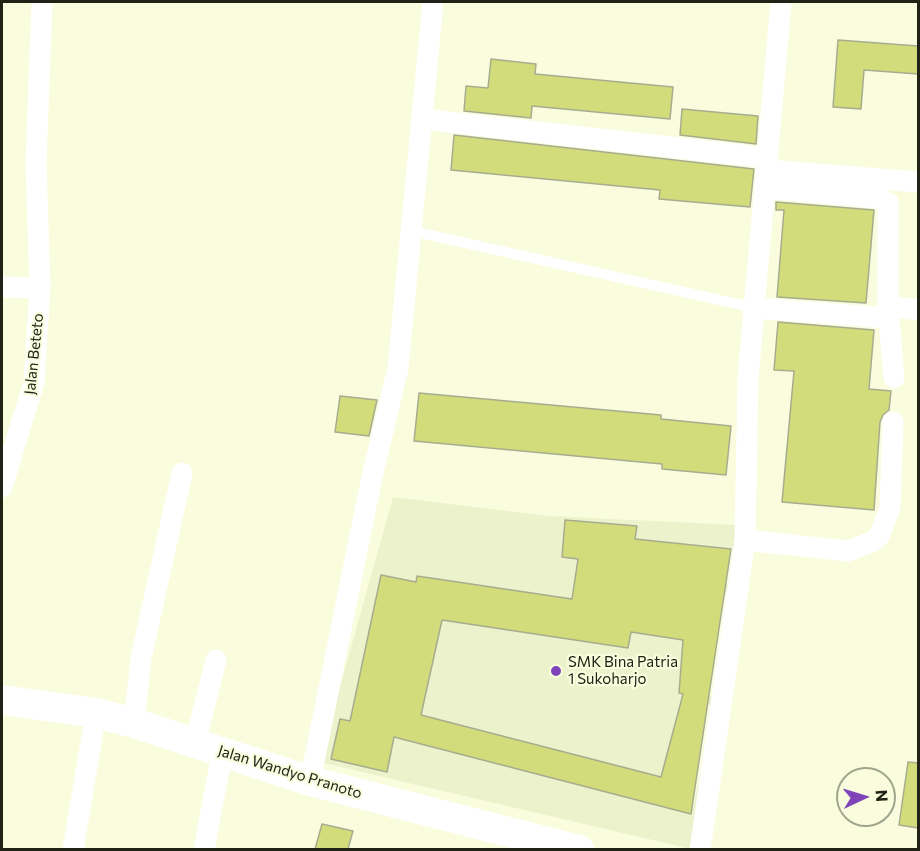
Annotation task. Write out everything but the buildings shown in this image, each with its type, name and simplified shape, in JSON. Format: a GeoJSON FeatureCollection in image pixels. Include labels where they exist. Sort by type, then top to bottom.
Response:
{"type":"FeatureCollection","features":[{"type":"Feature","properties":{"kind":"street","name":"Jalan Beteto"},"geometry":{"type":"LineString","coordinates":[[2,487],[34,382],[40,288],[36,163],[42,2]]}},
{"type":"Feature","properties":{"kind":"street"},"geometry":{"type":"LineString","coordinates":[[310,781],[369,488],[398,368],[433,2]]}},
{"type":"Feature","properties":{"kind":"street"},"geometry":{"type":"LineString","coordinates":[[700,849],[745,540],[748,378],[781,2]]}},
{"type":"Feature","properties":{"kind":"street"},"geometry":{"type":"LineString","coordinates":[[422,119],[767,172],[878,198],[888,203],[888,312],[894,378]]}},
{"type":"Feature","properties":{"kind":"street"},"geometry":{"type":"LineString","coordinates":[[767,172],[918,182]]}},
{"type":"Feature","properties":{"kind":"street"},"geometry":{"type":"LineString","coordinates":[[2,287],[40,288]]}},
{"type":"Feature","properties":{"kind":"street"},"geometry":{"type":"LineString","coordinates":[[755,308],[888,312],[918,310]]}},
{"type":"Feature","properties":{"kind":"street"},"geometry":{"type":"LineString","coordinates":[[745,540],[848,551],[872,542],[879,536],[890,508],[893,422]]}},
{"type":"Feature","properties":{"kind":"street"},"geometry":{"type":"LineString","coordinates":[[134,723],[141,658],[182,473]]}},
{"type":"Feature","properties":{"kind":"street"},"geometry":{"type":"LineString","coordinates":[[204,849],[216,660]]}},
{"type":"Feature","properties":{"kind":"street","name":"Jalan Wandyo Pranoto"},"geometry":{"type":"LineString","coordinates":[[2,699],[96,713],[134,723],[310,781],[530,844],[579,849]]}},
{"type":"Feature","properties":{"kind":"street"},"geometry":{"type":"LineString","coordinates":[[73,849],[96,713]]}},
{"type":"Feature","properties":{"kind":"lane"},"geometry":{"type":"LineString","coordinates":[[412,231],[755,308]]}},
{"type":"Feature","properties":{"kind":"shaded area","name":"SMK Bina Patria 1 Sukoharjo"},"geometry":{"type":"Polygon","coordinates":[[[393,497],[548,516],[737,525],[741,564],[709,849],[691,849],[319,762],[393,497]],[[565,520],[562,557],[582,559],[580,574],[616,577],[617,563],[633,564],[637,527],[565,520]],[[640,540],[637,577],[732,585],[735,549],[640,540]],[[381,575],[351,713],[385,720],[415,582],[381,575]],[[576,575],[573,596],[627,604],[629,584],[576,575]],[[417,576],[412,615],[629,647],[634,609],[417,576]],[[688,590],[679,693],[718,697],[728,594],[688,590]],[[638,594],[632,632],[670,638],[676,600],[638,594]],[[412,618],[389,727],[417,734],[441,624],[412,618]],[[681,698],[661,777],[427,717],[420,744],[691,814],[718,707],[681,698]],[[340,719],[331,759],[387,771],[395,731],[340,719]]]}},
{"type":"Feature","properties":{"kind":"place","name":"SMK Bina Patria 1 Sukoharjo"},"geometry":{"type":"Point","coordinates":[556,671]}}]}
